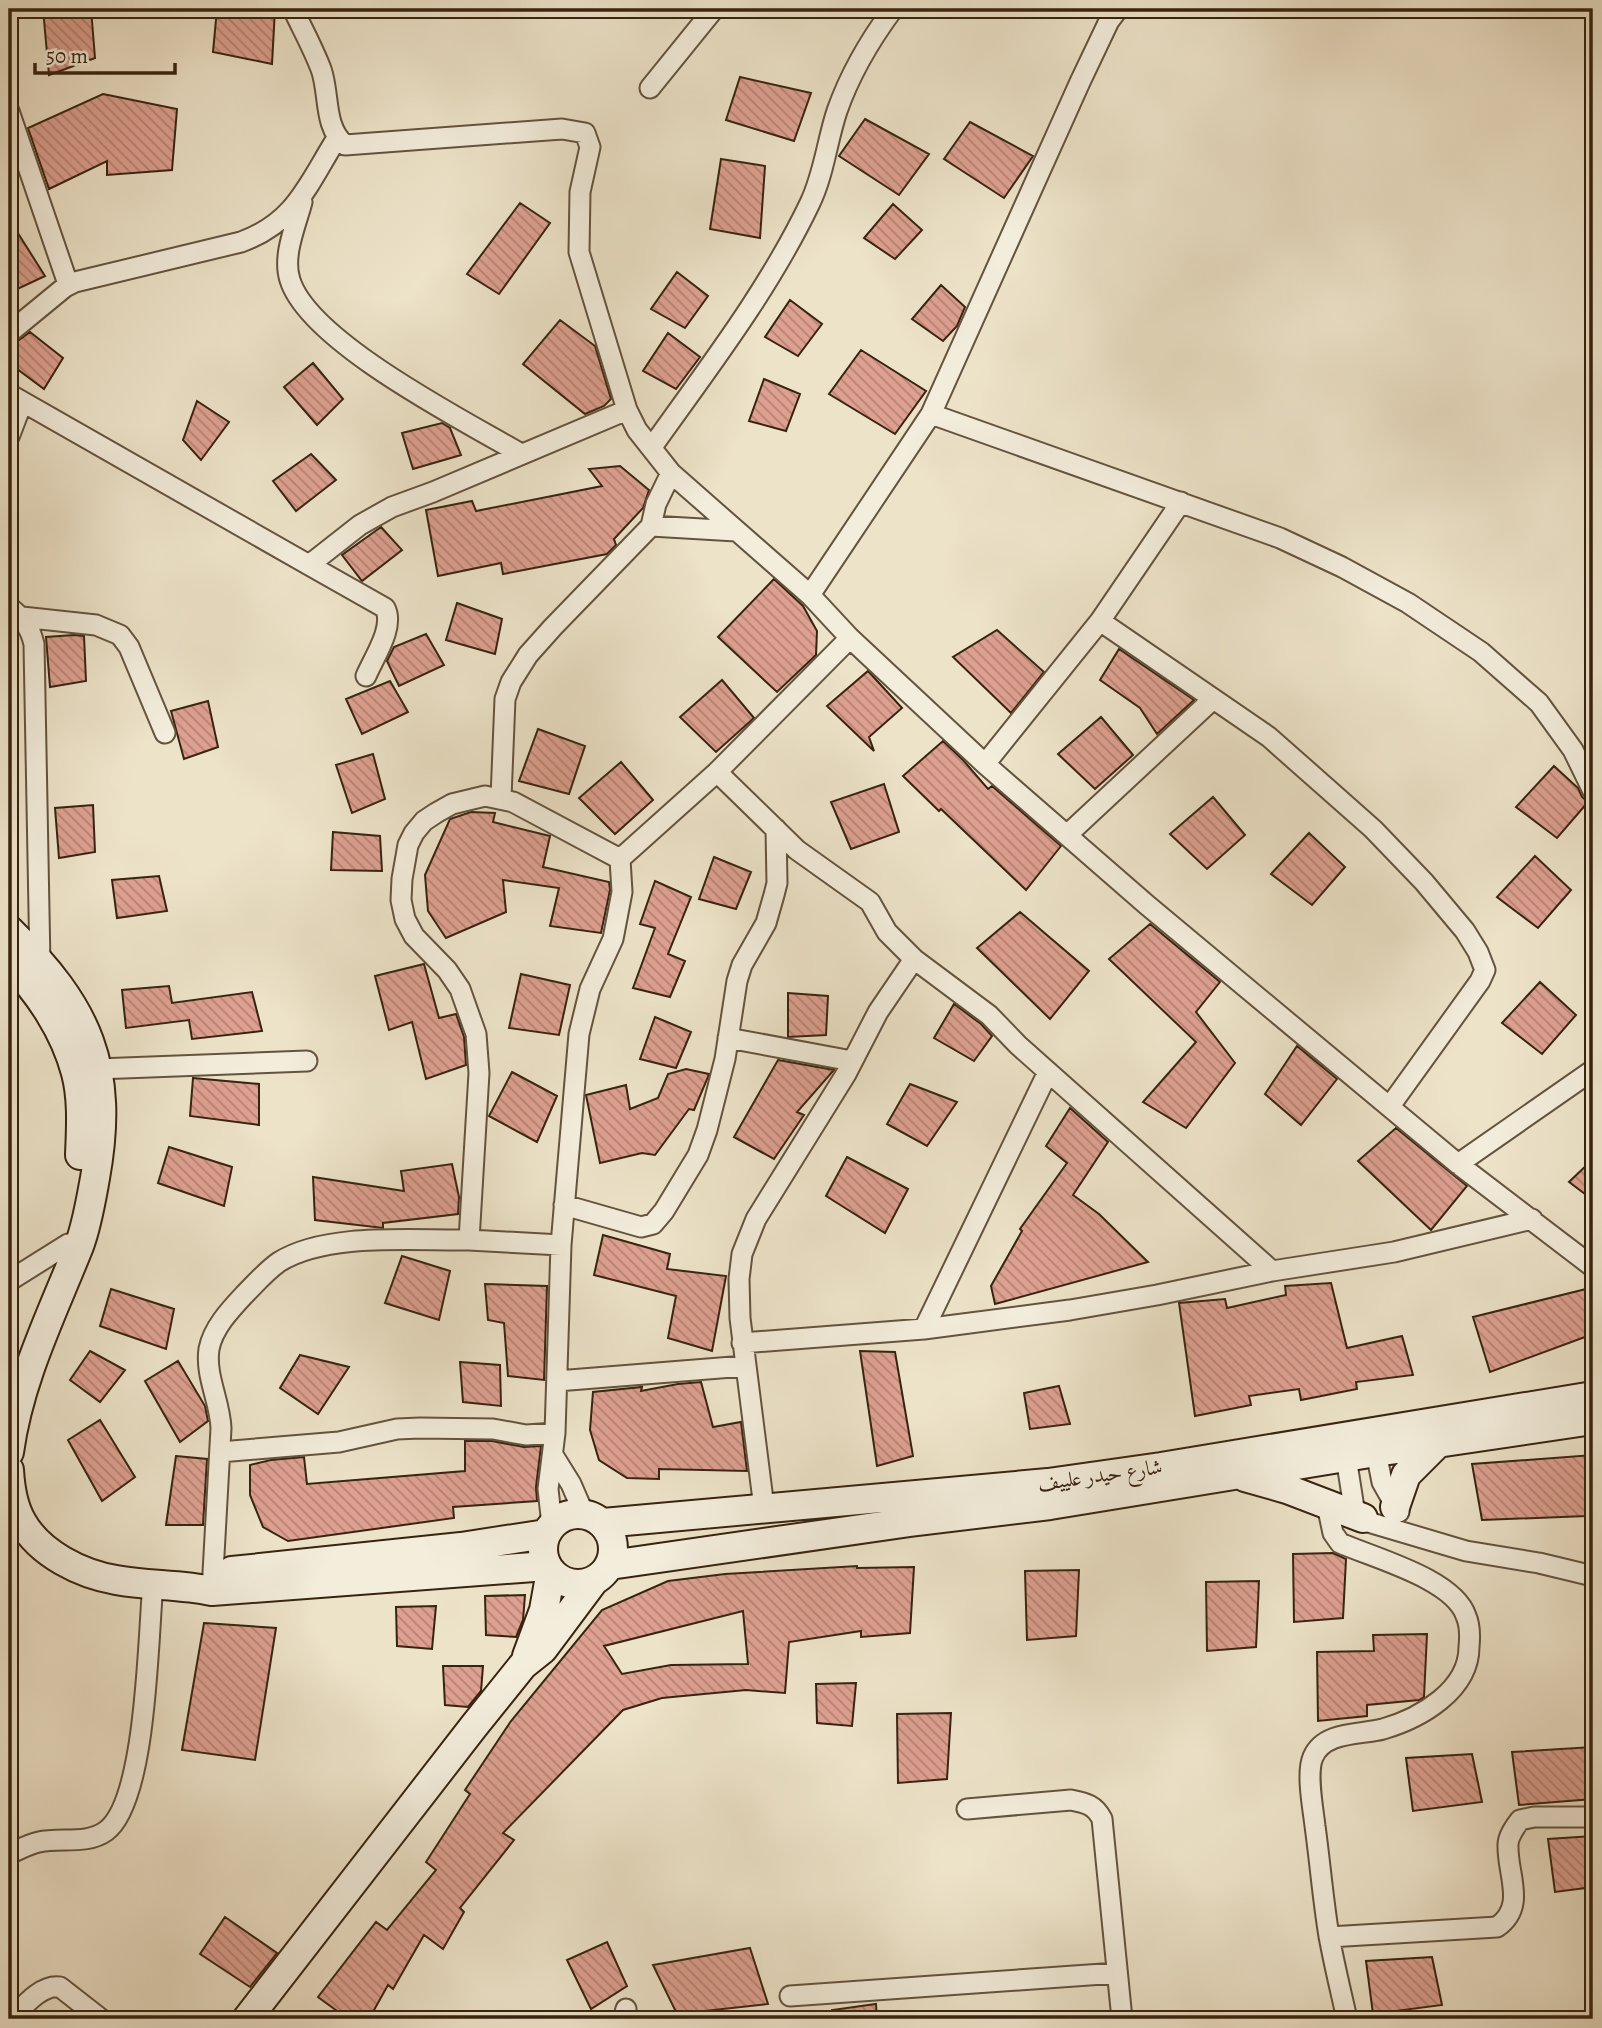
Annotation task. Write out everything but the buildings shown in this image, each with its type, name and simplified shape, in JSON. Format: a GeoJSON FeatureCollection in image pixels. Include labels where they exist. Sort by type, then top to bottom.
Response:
{"type":"FeatureCollection","features":[{"type":"Feature","properties":{"kind":"main road"},"geometry":{"type":"LineString","coordinates":[[9,930],[40,964],[77,1012],[93,1049],[100,1082],[101,1123],[98,1161],[72,1251],[23,1383],[9,1452]]}},
{"type":"Feature","properties":{"kind":"main road"},"geometry":{"type":"LineString","coordinates":[[9,962],[32,984],[57,1026],[76,1074],[82,1123],[72,1251]]}},
{"type":"Feature","properties":{"kind":"main road","name":"شارع حيدر علييف"},"geometry":{"type":"LineString","coordinates":[[593,1518],[764,1508],[1048,1483],[1593,1396]]}},
{"type":"Feature","properties":{"kind":"main road","name":"شارع حيدر علييف"},"geometry":{"type":"LineString","coordinates":[[601,1573],[910,1522],[1050,1505],[1376,1451],[1593,1420]]}},
{"type":"Feature","properties":{"kind":"main road"},"geometry":{"type":"LineString","coordinates":[[1395,1507],[1406,1475],[1439,1442]]}},
{"type":"Feature","properties":{"kind":"main road"},"geometry":{"type":"LineString","coordinates":[[9,1469],[13,1517],[64,1561],[88,1573],[117,1581],[204,1583],[549,1568]]}},
{"type":"Feature","properties":{"kind":"main road"},"geometry":{"type":"LineString","coordinates":[[1238,1475],[1287,1489],[1363,1518]]}},
{"type":"Feature","properties":{"kind":"main road"},"geometry":{"type":"LineString","coordinates":[[204,1583],[461,1547],[549,1530],[570,1514],[593,1518],[613,1539],[613,1557],[601,1573],[543,1649],[523,1665],[247,2019]]}},
{"type":"Feature","properties":{"kind":"main road"},"geometry":{"type":"LineString","coordinates":[[523,1665],[544,1610],[549,1568],[543,1549],[549,1530]]}},
{"type":"Feature","properties":{"kind":"main road"},"geometry":{"type":"LineString","coordinates":[[549,1568],[559,1579],[570,1583],[582,1584],[601,1573]]}},
{"type":"Feature","properties":{"kind":"street"},"geometry":{"type":"LineString","coordinates":[[293,9],[321,70],[328,94],[332,127],[337,138],[345,145],[562,129],[585,134],[590,148],[580,192],[579,252],[627,410],[637,430],[671,473],[810,595],[850,638],[985,764],[1067,835],[1458,1164],[1593,1267]]}},
{"type":"Feature","properties":{"kind":"street"},"geometry":{"type":"LineString","coordinates":[[650,88],[714,9]]}},
{"type":"Feature","properties":{"kind":"street"},"geometry":{"type":"LineString","coordinates":[[652,447],[758,298],[784,255],[812,199],[849,82],[892,9]]}},
{"type":"Feature","properties":{"kind":"street"},"geometry":{"type":"LineString","coordinates":[[810,595],[931,414],[1080,82],[1109,21],[1118,9]]}},
{"type":"Feature","properties":{"kind":"street"},"geometry":{"type":"LineString","coordinates":[[9,111],[68,284]]}},
{"type":"Feature","properties":{"kind":"street"},"geometry":{"type":"LineString","coordinates":[[9,333],[68,284],[248,240],[267,232],[291,212],[337,138]]}},
{"type":"Feature","properties":{"kind":"street"},"geometry":{"type":"LineString","coordinates":[[304,193],[288,259],[289,279],[300,299],[326,329],[379,370],[521,454]]}},
{"type":"Feature","properties":{"kind":"street"},"geometry":{"type":"LineString","coordinates":[[9,436],[15,399],[385,608],[388,614],[385,632],[366,676]]}},
{"type":"Feature","properties":{"kind":"street"},"geometry":{"type":"LineString","coordinates":[[309,565],[360,525],[392,507],[627,410]]}},
{"type":"Feature","properties":{"kind":"street"},"geometry":{"type":"LineString","coordinates":[[931,414],[1280,538],[1342,567],[1408,603],[1480,652],[1539,703],[1573,750],[1593,791]]}},
{"type":"Feature","properties":{"kind":"street"},"geometry":{"type":"LineString","coordinates":[[501,798],[505,699],[511,682],[528,655],[552,626],[651,526],[656,504],[671,473]]}},
{"type":"Feature","properties":{"kind":"street"},"geometry":{"type":"LineString","coordinates":[[985,764],[1100,621],[1181,502]]}},
{"type":"Feature","properties":{"kind":"street"},"geometry":{"type":"LineString","coordinates":[[651,526],[736,531]]}},
{"type":"Feature","properties":{"kind":"street"},"geometry":{"type":"LineString","coordinates":[[15,612],[96,625],[120,635],[129,647],[165,733]]}},
{"type":"Feature","properties":{"kind":"street"},"geometry":{"type":"LineString","coordinates":[[15,612],[31,629],[34,644],[40,964]]}},
{"type":"Feature","properties":{"kind":"street"},"geometry":{"type":"LineString","coordinates":[[1100,621],[1269,737],[1373,829],[1424,882],[1465,931],[1478,952],[1485,970],[1480,981],[1390,1106]]}},
{"type":"Feature","properties":{"kind":"street"},"geometry":{"type":"LineString","coordinates":[[620,859],[717,772],[850,638]]}},
{"type":"Feature","properties":{"kind":"street"},"geometry":{"type":"LineString","coordinates":[[1067,835],[1213,699]]}},
{"type":"Feature","properties":{"kind":"street"},"geometry":{"type":"LineString","coordinates":[[717,772],[797,850],[870,902],[887,932],[914,959],[989,1015],[1048,1072],[1272,1271]]}},
{"type":"Feature","properties":{"kind":"street"},"geometry":{"type":"LineString","coordinates":[[469,1240],[480,1073],[476,1034],[460,989],[414,936],[405,919],[401,879],[408,845],[424,821],[452,804],[485,796],[513,802],[620,859]]}},
{"type":"Feature","properties":{"kind":"street"},"geometry":{"type":"LineString","coordinates":[[564,1205],[641,1227],[653,1224],[664,1211],[698,1155],[716,1096],[737,981],[742,965],[766,923],[774,895],[776,829]]}},
{"type":"Feature","properties":{"kind":"street"},"geometry":{"type":"LineString","coordinates":[[549,1530],[548,1481],[555,1433],[561,1245],[579,1034],[590,989],[613,939],[622,892],[620,859]]}},
{"type":"Feature","properties":{"kind":"street"},"geometry":{"type":"LineString","coordinates":[[764,1508],[742,1343],[739,1279],[742,1254],[756,1219],[852,1061],[878,1012],[914,959]]}},
{"type":"Feature","properties":{"kind":"street"},"geometry":{"type":"LineString","coordinates":[[728,1038],[852,1061]]}},
{"type":"Feature","properties":{"kind":"street"},"geometry":{"type":"LineString","coordinates":[[97,1069],[307,1061]]}},
{"type":"Feature","properties":{"kind":"street"},"geometry":{"type":"LineString","coordinates":[[1458,1164],[1593,1070]]}},
{"type":"Feature","properties":{"kind":"street"},"geometry":{"type":"LineString","coordinates":[[923,1329],[1048,1072]]}},
{"type":"Feature","properties":{"kind":"street"},"geometry":{"type":"LineString","coordinates":[[742,1343],[923,1329],[1070,1310],[1272,1271],[1394,1252],[1532,1219]]}},
{"type":"Feature","properties":{"kind":"street"},"geometry":{"type":"LineString","coordinates":[[204,1583],[220,1452],[220,1410],[210,1377],[210,1345],[220,1322],[261,1278],[279,1263],[306,1249],[345,1242],[469,1240],[561,1245]]}},
{"type":"Feature","properties":{"kind":"street"},"geometry":{"type":"LineString","coordinates":[[9,1281],[72,1251]]}},
{"type":"Feature","properties":{"kind":"street"},"geometry":{"type":"LineString","coordinates":[[556,1381],[745,1366]]}},
{"type":"Feature","properties":{"kind":"street"},"geometry":{"type":"LineString","coordinates":[[220,1452],[339,1442],[388,1431],[420,1428],[555,1433]]}},
{"type":"Feature","properties":{"kind":"street"},"geometry":{"type":"LineString","coordinates":[[1376,1451],[1382,1482],[1412,1534]]}},
{"type":"Feature","properties":{"kind":"street"},"geometry":{"type":"LineString","coordinates":[[553,1455],[593,1518]]}},
{"type":"Feature","properties":{"kind":"street"},"geometry":{"type":"LineString","coordinates":[[1346,1457],[1354,1508],[1363,1518],[1375,1524],[1466,1551],[1539,1563],[1593,1576]]}},
{"type":"Feature","properties":{"kind":"street"},"geometry":{"type":"LineString","coordinates":[[1327,1505],[1333,1533],[1340,1543],[1425,1578],[1448,1591],[1466,1614],[1470,1635],[1469,1661],[1457,1686],[1432,1706],[1385,1728],[1326,1741],[1311,1761],[1312,1796],[1329,1937],[1348,2019]]}},
{"type":"Feature","properties":{"kind":"street"},"geometry":{"type":"LineString","coordinates":[[9,1854],[38,1842],[92,1838],[117,1821],[125,1804],[140,1743],[153,1583]]}},
{"type":"Feature","properties":{"kind":"street"},"geometry":{"type":"LineString","coordinates":[[967,1809],[1071,1800],[1086,1803],[1097,1810],[1102,1819],[1122,2019]]}},
{"type":"Feature","properties":{"kind":"street"},"geometry":{"type":"LineString","coordinates":[[1329,1937],[1497,1927],[1508,1920],[1513,1908],[1508,1843],[1520,1820],[1534,1817],[1593,1817]]}},
{"type":"Feature","properties":{"kind":"street"},"geometry":{"type":"LineString","coordinates":[[790,1996],[1117,1973]]}},
{"type":"Feature","properties":{"kind":"street"},"geometry":{"type":"LineString","coordinates":[[11,2019],[44,1990],[53,1986],[60,1987],[101,2019]]}}]}
